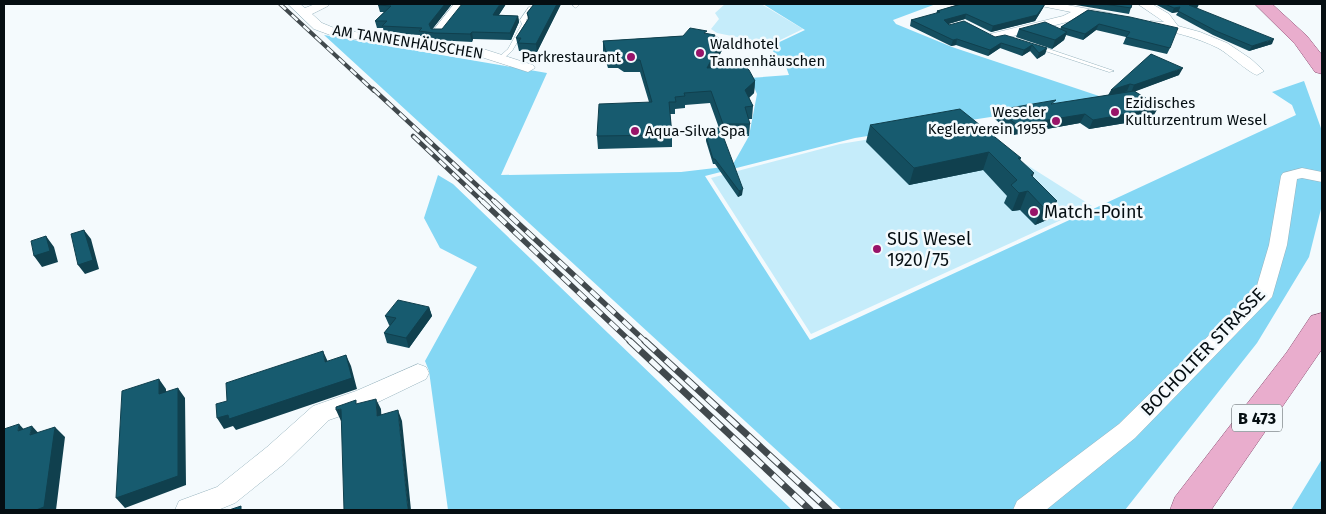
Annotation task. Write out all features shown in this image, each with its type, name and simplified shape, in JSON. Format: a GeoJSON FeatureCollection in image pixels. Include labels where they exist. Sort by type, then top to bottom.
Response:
{"type":"FeatureCollection","features":[{"type":"Feature","properties":{"kind":"main road"},"geometry":{"type":"LineString","coordinates":[[1264,4],[1301,40],[1322,68]]}},
{"type":"Feature","properties":{"kind":"main road","name":"B 473"},"geometry":{"type":"LineString","coordinates":[[1189,510],[1322,324]]}},
{"type":"Feature","properties":{"kind":"street","name":"AM TANNENHÄUSCHEN"},"geometry":{"type":"LineString","coordinates":[[294,4],[318,26],[337,33],[477,51],[528,68]]}},
{"type":"Feature","properties":{"kind":"street"},"geometry":{"type":"LineString","coordinates":[[304,13],[324,4]]}},
{"type":"Feature","properties":{"kind":"street"},"geometry":{"type":"LineString","coordinates":[[438,32],[460,4]]}},
{"type":"Feature","properties":{"kind":"street"},"geometry":{"type":"LineString","coordinates":[[1044,4],[1119,18]]}},
{"type":"Feature","properties":{"kind":"street"},"geometry":{"type":"LineString","coordinates":[[1144,4],[1164,16],[1173,27]]}},
{"type":"Feature","properties":{"kind":"street"},"geometry":{"type":"LineString","coordinates":[[998,36],[1067,19],[1082,11]]}},
{"type":"Feature","properties":{"kind":"street"},"geometry":{"type":"LineString","coordinates":[[1146,22],[1173,27],[1199,35],[1245,59],[1257,71]]}},
{"type":"Feature","properties":{"kind":"street","name":"BOCHOLTER STRASSE"},"geometry":{"type":"LineString","coordinates":[[1026,510],[1127,431],[1265,292],[1278,245],[1289,176],[1302,173],[1322,177]]}},
{"type":"Feature","properties":{"kind":"street"},"geometry":{"type":"LineString","coordinates":[[188,510],[226,495],[276,455],[321,413],[364,398],[418,372]]}},
{"type":"Feature","properties":{"kind":"lane","name":"AM TANNENHÄUSCHEN"},"geometry":{"type":"LineString","coordinates":[[501,58],[510,50],[525,24],[524,20],[531,8]]}},
{"type":"Feature","properties":{"kind":"lane"},"geometry":{"type":"LineString","coordinates":[[1028,44],[1110,71]]}},
{"type":"Feature","properties":{"kind":"shaded area"},"geometry":{"type":"Polygon","coordinates":[[[725,4],[761,4],[803,29],[772,44],[717,33],[711,29],[719,19],[715,13],[725,4]]]}},
{"type":"Feature","properties":{"kind":"shaded area"},"geometry":{"type":"Polygon","coordinates":[[[763,4],[936,4],[893,20],[896,24],[952,47],[1108,99],[855,138],[705,176],[810,340],[1296,115],[1292,105],[1272,92],[1304,81],[1322,131],[1322,205],[1309,257],[1257,343],[1125,510],[842,510],[324,35],[547,73],[501,175],[681,172],[732,166],[749,136],[757,94],[750,78],[789,75],[785,64],[769,47],[805,30],[763,4]]]}},
{"type":"Feature","properties":{"kind":"shaded area","name":"SUS Wesel 1920/75"},"geometry":{"type":"Polygon","coordinates":[[[962,124],[1092,206],[811,334],[711,178],[840,144],[962,124]]]}},
{"type":"Feature","properties":{"kind":"shaded area"},"geometry":{"type":"Polygon","coordinates":[[[438,175],[453,184],[792,510],[448,510],[429,371],[425,361],[477,267],[440,248],[424,218],[438,175]]]}},
{"type":"Feature","properties":{"kind":"shaded area"},"geometry":{"type":"Polygon","coordinates":[[[1322,459],[1322,510],[1291,510],[1322,459]]]}},
{"type":"Feature","properties":{"kind":"building"},"geometry":{"type":"Polygon","coordinates":[[[445,4],[429,24],[431,29],[442,29],[462,4],[500,4],[493,15],[518,16],[510,33],[434,33],[419,31],[422,28],[382,26],[387,21],[375,21],[391,6],[378,5],[445,4]]]}},
{"type":"Feature","properties":{"kind":"building"},"geometry":{"type":"Polygon","coordinates":[[[534,4],[557,4],[536,44],[518,43],[521,38],[516,38],[529,18],[527,13],[534,4]]]}},
{"type":"Feature","properties":{"kind":"building"},"geometry":{"type":"Polygon","coordinates":[[[961,4],[1045,4],[1037,15],[993,26],[966,14],[944,20],[949,25],[964,21],[995,37],[1005,35],[1047,48],[1039,53],[1032,45],[1024,50],[1001,43],[990,50],[957,39],[953,40],[911,20],[961,4]]]}},
{"type":"Feature","properties":{"kind":"building"},"geometry":{"type":"Polygon","coordinates":[[[1104,4],[1132,4],[1131,8],[1104,4]]]}},
{"type":"Feature","properties":{"kind":"building"},"geometry":{"type":"Polygon","coordinates":[[[1165,4],[1197,4],[1189,5],[1274,39],[1252,46],[1216,31],[1178,11],[1180,7],[1174,8],[1165,4]]]}},
{"type":"Feature","properties":{"kind":"building"},"geometry":{"type":"Polygon","coordinates":[[[1088,10],[1178,28],[1170,48],[1126,37],[1130,32],[1099,24],[1085,34],[1061,27],[1088,10]]]}},
{"type":"Feature","properties":{"kind":"building"},"geometry":{"type":"Polygon","coordinates":[[[1045,22],[1067,32],[1055,40],[1019,29],[1045,22]]]}},
{"type":"Feature","properties":{"kind":"building"},"geometry":{"type":"Polygon","coordinates":[[[690,28],[707,31],[704,33],[723,38],[707,68],[745,66],[749,70],[755,81],[745,90],[753,106],[745,107],[750,124],[723,124],[711,91],[684,93],[685,96],[675,97],[676,102],[669,102],[672,135],[597,136],[599,104],[652,102],[640,60],[624,60],[617,56],[607,56],[603,41],[683,36],[690,28]]]}},
{"type":"Feature","properties":{"kind":"building"},"geometry":{"type":"Polygon","coordinates":[[[1151,54],[1183,68],[1134,85],[1130,84],[1111,90],[1151,54]]]}},
{"type":"Feature","properties":{"kind":"building"},"geometry":{"type":"Polygon","coordinates":[[[1134,91],[1159,106],[1142,108],[1143,111],[1093,120],[1085,114],[1017,125],[998,110],[1056,100],[1051,104],[1134,91]]]}},
{"type":"Feature","properties":{"kind":"building"},"geometry":{"type":"Polygon","coordinates":[[[960,109],[1021,158],[1018,158],[1034,173],[1031,175],[1057,201],[1043,207],[1028,191],[1019,193],[1011,185],[1017,180],[989,152],[914,168],[870,125],[960,109]]]}},
{"type":"Feature","properties":{"kind":"building"},"geometry":{"type":"Polygon","coordinates":[[[720,128],[743,189],[739,191],[715,159],[713,159],[706,136],[709,136],[707,129],[720,128]]]}},
{"type":"Feature","properties":{"kind":"building"},"geometry":{"type":"Polygon","coordinates":[[[84,230],[93,260],[78,265],[71,234],[84,230]]]}},
{"type":"Feature","properties":{"kind":"building"},"geometry":{"type":"Polygon","coordinates":[[[46,236],[50,251],[34,256],[31,241],[46,236]]]}},
{"type":"Feature","properties":{"kind":"building"},"geometry":{"type":"Polygon","coordinates":[[[398,300],[429,307],[406,338],[384,333],[396,318],[385,316],[398,300]]]}},
{"type":"Feature","properties":{"kind":"building"},"geometry":{"type":"Polygon","coordinates":[[[323,351],[325,362],[346,355],[352,378],[229,419],[228,415],[217,418],[216,404],[227,401],[226,383],[323,351]]]}},
{"type":"Feature","properties":{"kind":"building"},"geometry":{"type":"Polygon","coordinates":[[[159,379],[159,394],[178,388],[178,476],[116,498],[122,391],[159,379]]]}},
{"type":"Feature","properties":{"kind":"building"},"geometry":{"type":"Polygon","coordinates":[[[376,399],[377,416],[398,410],[408,510],[344,510],[341,409],[336,410],[336,407],[356,400],[356,404],[376,399]]]}},
{"type":"Feature","properties":{"kind":"building"},"geometry":{"type":"Polygon","coordinates":[[[19,424],[18,431],[32,426],[30,435],[55,427],[44,507],[36,510],[4,510],[4,429],[19,424]]]}},
{"type":"Feature","properties":{"kind":"building"},"geometry":{"type":"Polygon","coordinates":[[[241,506],[241,510],[229,510],[241,506]]]}},
{"type":"Feature","properties":{"kind":"railway"},"geometry":{"type":"LineString","coordinates":[[280,4],[374,91]]}},
{"type":"Feature","properties":{"kind":"railway"},"geometry":{"type":"LineString","coordinates":[[373,89],[496,203]]}},
{"type":"Feature","properties":{"kind":"railway"},"geometry":{"type":"LineString","coordinates":[[413,136],[484,203]]}},
{"type":"Feature","properties":{"kind":"railway"},"geometry":{"type":"LineString","coordinates":[[482,201],[631,342]]}},
{"type":"Feature","properties":{"kind":"railway"},"geometry":{"type":"LineString","coordinates":[[494,201],[646,342]]}},
{"type":"Feature","properties":{"kind":"railway"},"geometry":{"type":"LineString","coordinates":[[630,341],[810,510]]}},
{"type":"Feature","properties":{"kind":"railway"},"geometry":{"type":"LineString","coordinates":[[645,341],[829,510]]}},
{"type":"Feature","properties":{"kind":"place","name":"Waldhotel Tannenhäuschen"},"geometry":{"type":"Point","coordinates":[700,53]}},
{"type":"Feature","properties":{"kind":"place","name":"Parkrestaurant"},"geometry":{"type":"Point","coordinates":[631,57]}},
{"type":"Feature","properties":{"kind":"place","name":"Ezidisches Kulturzentrum Wesel"},"geometry":{"type":"Point","coordinates":[1115,112]}},
{"type":"Feature","properties":{"kind":"place","name":"Weseler Keglerverein 1955"},"geometry":{"type":"Point","coordinates":[1056,121]}},
{"type":"Feature","properties":{"kind":"place","name":"Aqua-Silva Spa"},"geometry":{"type":"Point","coordinates":[635,131]}},
{"type":"Feature","properties":{"kind":"place","name":"Match-Point"},"geometry":{"type":"Point","coordinates":[1034,212]}},
{"type":"Feature","properties":{"kind":"place","name":"SUS Wesel 1920/75"},"geometry":{"type":"Point","coordinates":[877,249]}}]}
